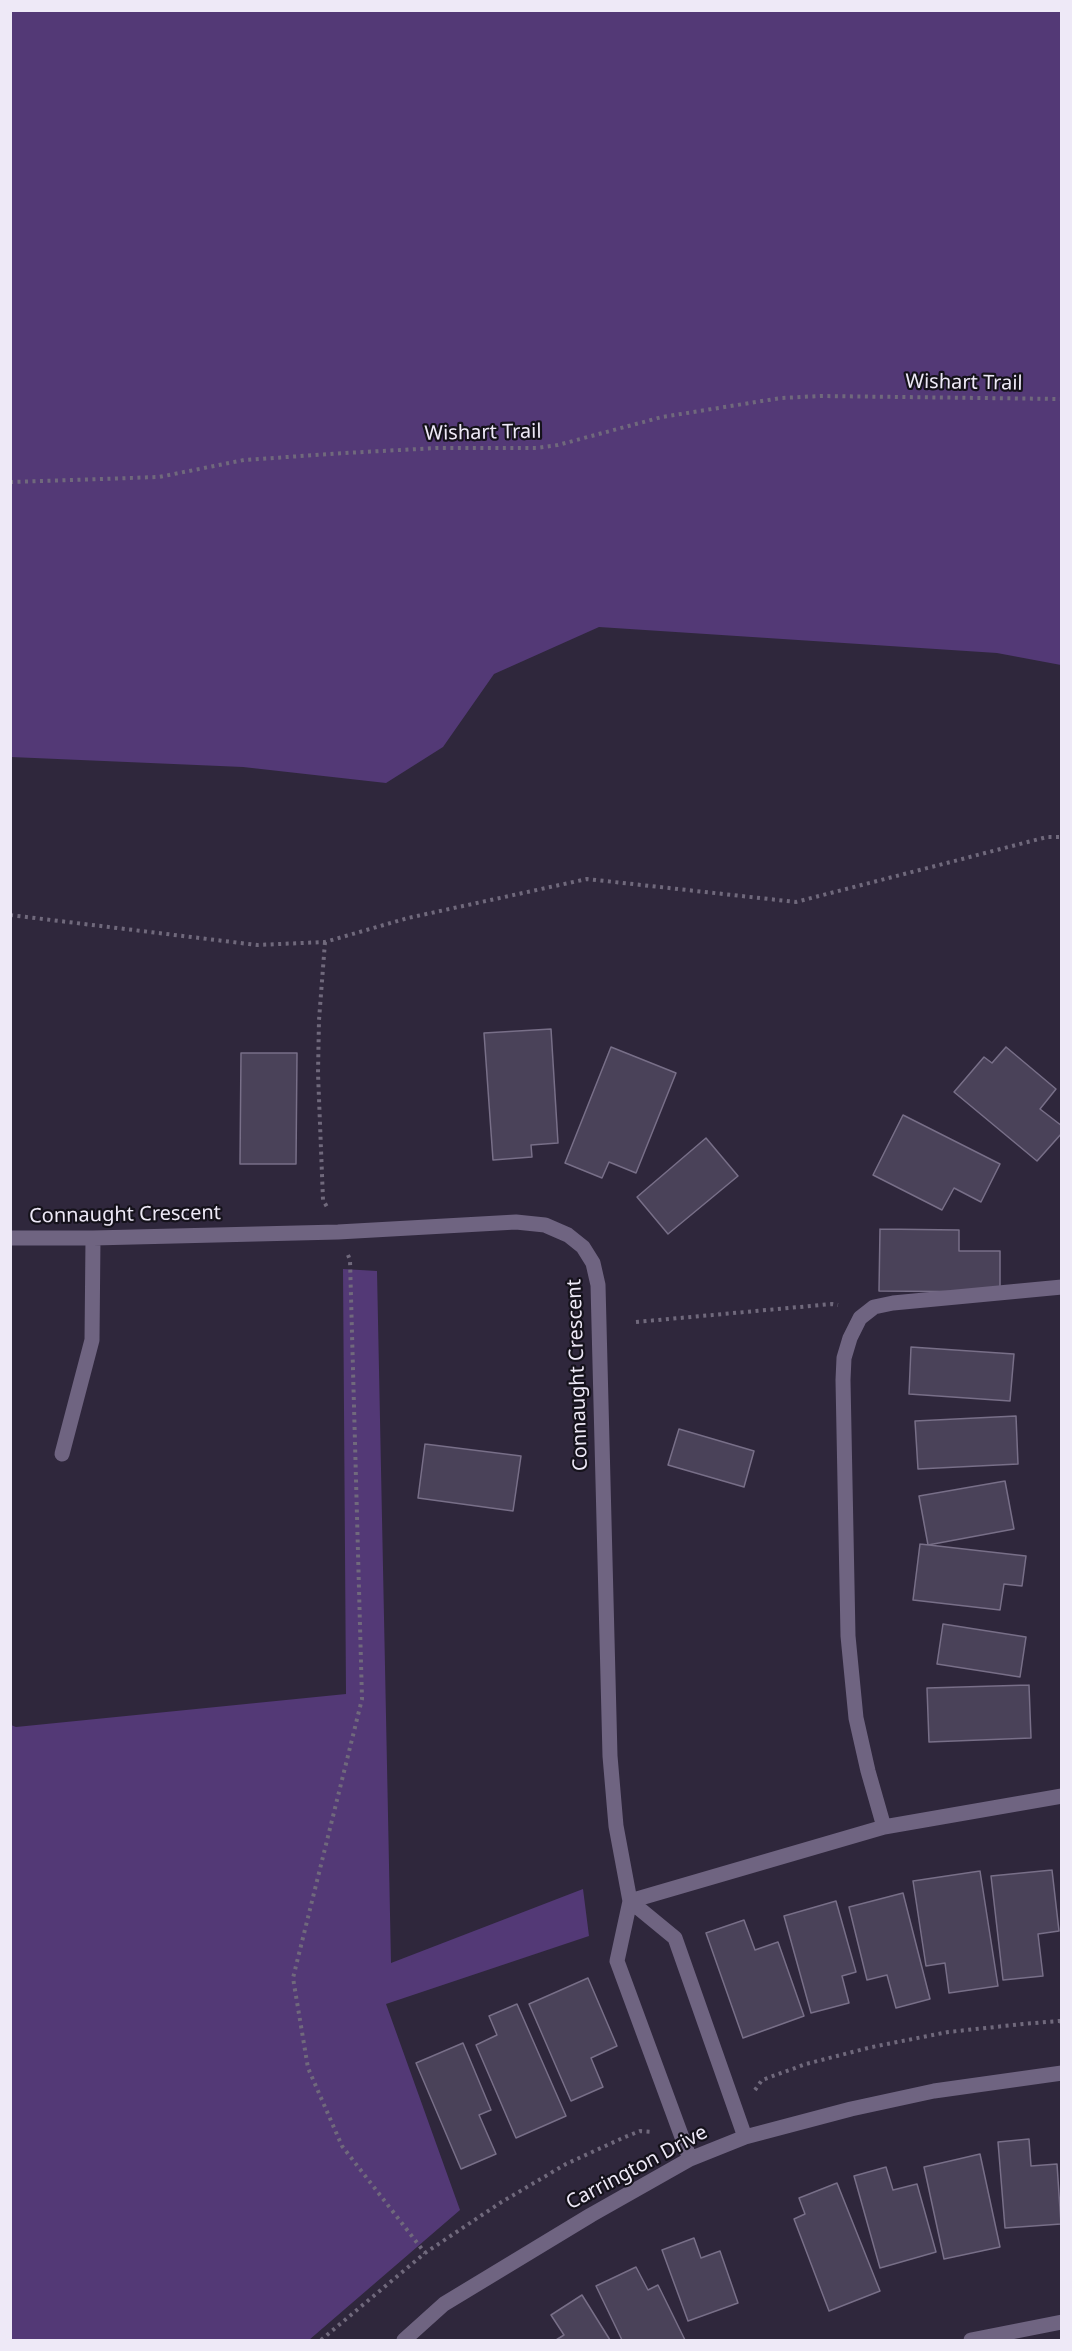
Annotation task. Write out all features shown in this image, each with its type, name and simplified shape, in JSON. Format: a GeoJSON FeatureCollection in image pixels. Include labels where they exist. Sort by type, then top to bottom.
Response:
{"type":"FeatureCollection","features":[{"type":"Feature","properties":{"kind":"street","name":"Connaught Crescent"},"geometry":{"type":"LineString","coordinates":[[10,1238],[338,1232],[516,1222],[545,1225],[568,1235],[583,1247],[593,1263],[598,1285],[610,1756],[616,1826],[630,1901],[617,1961],[690,2159]]}},
{"type":"Feature","properties":{"kind":"street"},"geometry":{"type":"LineString","coordinates":[[63,1455],[92,1340],[93,1238]]}},
{"type":"Feature","properties":{"kind":"street"},"geometry":{"type":"LineString","coordinates":[[884,1827],[856,1718],[848,1636],[843,1380],[844,1358],[850,1338],[860,1318],[868,1311],[892,1303],[1062,1287]]}},
{"type":"Feature","properties":{"kind":"street"},"geometry":{"type":"LineString","coordinates":[[630,1901],[884,1827],[1062,1796]]}},
{"type":"Feature","properties":{"kind":"street"},"geometry":{"type":"LineString","coordinates":[[630,1901],[675,1938],[745,2137]]}},
{"type":"Feature","properties":{"kind":"street","name":"Carrington Drive"},"geometry":{"type":"LineString","coordinates":[[404,2340],[444,2304],[591,2215],[690,2159],[745,2137],[851,2109],[934,2091],[1062,2073]]}},
{"type":"Feature","properties":{"kind":"street"},"geometry":{"type":"LineString","coordinates":[[971,2340],[1062,2322]]}},
{"type":"Feature","properties":{"kind":"path","name":"Wishart Trail"},"geometry":{"type":"LineString","coordinates":[[10,482],[159,477],[244,460],[345,453],[437,448],[536,448],[558,445],[662,417],[781,398],[820,396],[1062,399]]}},
{"type":"Feature","properties":{"kind":"path"},"geometry":{"type":"LineString","coordinates":[[10,915],[257,945],[325,942],[408,918],[587,879],[796,902],[1047,837],[1062,837]]}},
{"type":"Feature","properties":{"kind":"path"},"geometry":{"type":"LineString","coordinates":[[323,1200],[318,1062],[325,942]]}},
{"type":"Feature","properties":{"kind":"path"},"geometry":{"type":"LineString","coordinates":[[350,1260],[362,1699],[293,1978],[308,2068],[342,2146],[425,2253]]}},
{"type":"Feature","properties":{"kind":"path"},"geometry":{"type":"LineString","coordinates":[[636,1322],[832,1304],[868,1311]]}},
{"type":"Feature","properties":{"kind":"path"},"geometry":{"type":"LineString","coordinates":[[733,2101],[754,2092],[762,2080],[806,2064],[872,2047],[948,2032],[1062,2022]]}},
{"type":"Feature","properties":{"kind":"path"},"geometry":{"type":"LineString","coordinates":[[321,2340],[425,2253],[500,2203],[566,2164],[640,2131],[654,2132],[677,2123]]}},
{"type":"Feature","properties":{"kind":"shaded area"},"geometry":{"type":"Polygon","coordinates":[[[11,10],[1061,11],[1061,665],[997,653],[599,627],[494,674],[443,747],[386,783],[243,767],[11,757],[11,10]]]}},
{"type":"Feature","properties":{"kind":"shaded area"},"geometry":{"type":"Polygon","coordinates":[[[343,1269],[377,1271],[391,1963],[583,1889],[589,1936],[386,2004],[460,2210],[309,2340],[11,2340],[11,1725],[16,1727],[346,1694],[343,1269]]]}},
{"type":"Feature","properties":{"kind":"building"},"geometry":{"type":"Polygon","coordinates":[[[551,1029],[558,1143],[531,1145],[532,1157],[493,1160],[484,1033],[551,1029]]]}},
{"type":"Feature","properties":{"kind":"building"},"geometry":{"type":"Polygon","coordinates":[[[611,1047],[676,1073],[636,1173],[609,1162],[602,1178],[565,1163],[611,1047]]]}},
{"type":"Feature","properties":{"kind":"building"},"geometry":{"type":"Polygon","coordinates":[[[1006,1047],[1056,1089],[1040,1109],[1062,1126],[1062,1133],[1037,1161],[954,1092],[984,1057],[992,1063],[1006,1047]]]}},
{"type":"Feature","properties":{"kind":"building"},"geometry":{"type":"Polygon","coordinates":[[[241,1053],[297,1053],[296,1164],[240,1164],[241,1053]]]}},
{"type":"Feature","properties":{"kind":"building"},"geometry":{"type":"Polygon","coordinates":[[[903,1115],[1000,1164],[981,1202],[954,1188],[942,1210],[873,1175],[903,1115]]]}},
{"type":"Feature","properties":{"kind":"building"},"geometry":{"type":"Polygon","coordinates":[[[706,1138],[738,1176],[668,1234],[637,1197],[706,1138]]]}},
{"type":"Feature","properties":{"kind":"building"},"geometry":{"type":"Polygon","coordinates":[[[880,1229],[959,1230],[959,1251],[1000,1251],[1000,1292],[879,1291],[880,1229]]]}},
{"type":"Feature","properties":{"kind":"building"},"geometry":{"type":"Polygon","coordinates":[[[911,1347],[1014,1354],[1010,1401],[909,1394],[911,1347]]]}},
{"type":"Feature","properties":{"kind":"building"},"geometry":{"type":"Polygon","coordinates":[[[1016,1416],[1018,1464],[918,1469],[915,1421],[1016,1416]]]}},
{"type":"Feature","properties":{"kind":"building"},"geometry":{"type":"Polygon","coordinates":[[[679,1429],[754,1451],[744,1487],[668,1465],[679,1429]]]}},
{"type":"Feature","properties":{"kind":"building"},"geometry":{"type":"Polygon","coordinates":[[[425,1444],[521,1456],[513,1511],[418,1498],[425,1444]]]}},
{"type":"Feature","properties":{"kind":"building"},"geometry":{"type":"Polygon","coordinates":[[[1005,1481],[1014,1529],[928,1545],[919,1496],[1005,1481]]]}},
{"type":"Feature","properties":{"kind":"building"},"geometry":{"type":"Polygon","coordinates":[[[920,1544],[1026,1556],[1022,1586],[1004,1584],[1000,1610],[913,1600],[920,1544]]]}},
{"type":"Feature","properties":{"kind":"building"},"geometry":{"type":"Polygon","coordinates":[[[943,1624],[1026,1637],[1020,1677],[937,1664],[943,1624]]]}},
{"type":"Feature","properties":{"kind":"building"},"geometry":{"type":"Polygon","coordinates":[[[1029,1685],[1031,1738],[929,1742],[927,1688],[1029,1685]]]}},
{"type":"Feature","properties":{"kind":"building"},"geometry":{"type":"Polygon","coordinates":[[[1052,1870],[1059,1931],[1038,1934],[1043,1976],[1003,1980],[991,1876],[1052,1870]]]}},
{"type":"Feature","properties":{"kind":"building"},"geometry":{"type":"Polygon","coordinates":[[[980,1871],[998,1986],[949,1993],[945,1963],[926,1966],[913,1881],[980,1871]]]}},
{"type":"Feature","properties":{"kind":"building"},"geometry":{"type":"Polygon","coordinates":[[[903,1893],[930,1999],[896,2008],[887,1975],[867,1980],[849,1907],[903,1893]]]}},
{"type":"Feature","properties":{"kind":"building"},"geometry":{"type":"Polygon","coordinates":[[[836,1901],[856,1972],[842,1976],[849,2003],[811,2013],[784,1916],[836,1901]]]}},
{"type":"Feature","properties":{"kind":"building"},"geometry":{"type":"Polygon","coordinates":[[[744,1920],[755,1950],[778,1942],[804,2016],[743,2038],[706,1933],[744,1920]]]}},
{"type":"Feature","properties":{"kind":"building"},"geometry":{"type":"Polygon","coordinates":[[[588,1978],[617,2046],[591,2058],[603,2087],[571,2101],[529,2004],[588,1978]]]}},
{"type":"Feature","properties":{"kind":"building"},"geometry":{"type":"Polygon","coordinates":[[[517,2004],[566,2116],[516,2138],[476,2045],[497,2035],[489,2016],[517,2004]]]}},
{"type":"Feature","properties":{"kind":"building"},"geometry":{"type":"Polygon","coordinates":[[[463,2043],[491,2110],[479,2115],[496,2154],[461,2169],[416,2063],[463,2043]]]}},
{"type":"Feature","properties":{"kind":"building"},"geometry":{"type":"Polygon","coordinates":[[[1029,2139],[1031,2166],[1057,2164],[1061,2224],[1005,2228],[998,2142],[1029,2139]]]}},
{"type":"Feature","properties":{"kind":"building"},"geometry":{"type":"Polygon","coordinates":[[[980,2154],[1000,2247],[944,2259],[924,2167],[980,2154]]]}},
{"type":"Feature","properties":{"kind":"building"},"geometry":{"type":"Polygon","coordinates":[[[886,2167],[893,2190],[917,2184],[936,2252],[880,2268],[854,2176],[886,2167]]]}},
{"type":"Feature","properties":{"kind":"building"},"geometry":{"type":"Polygon","coordinates":[[[837,2183],[880,2291],[829,2311],[794,2219],[805,2214],[799,2198],[837,2183]]]}},
{"type":"Feature","properties":{"kind":"building"},"geometry":{"type":"Polygon","coordinates":[[[694,2238],[701,2258],[720,2251],[738,2303],[688,2321],[662,2250],[694,2238]]]}},
{"type":"Feature","properties":{"kind":"building"},"geometry":{"type":"Polygon","coordinates":[[[636,2267],[648,2290],[658,2285],[685,2340],[622,2340],[596,2286],[636,2267]]]}},
{"type":"Feature","properties":{"kind":"building"},"geometry":{"type":"Polygon","coordinates":[[[582,2295],[610,2340],[556,2340],[564,2335],[551,2315],[582,2295]]]}}]}
